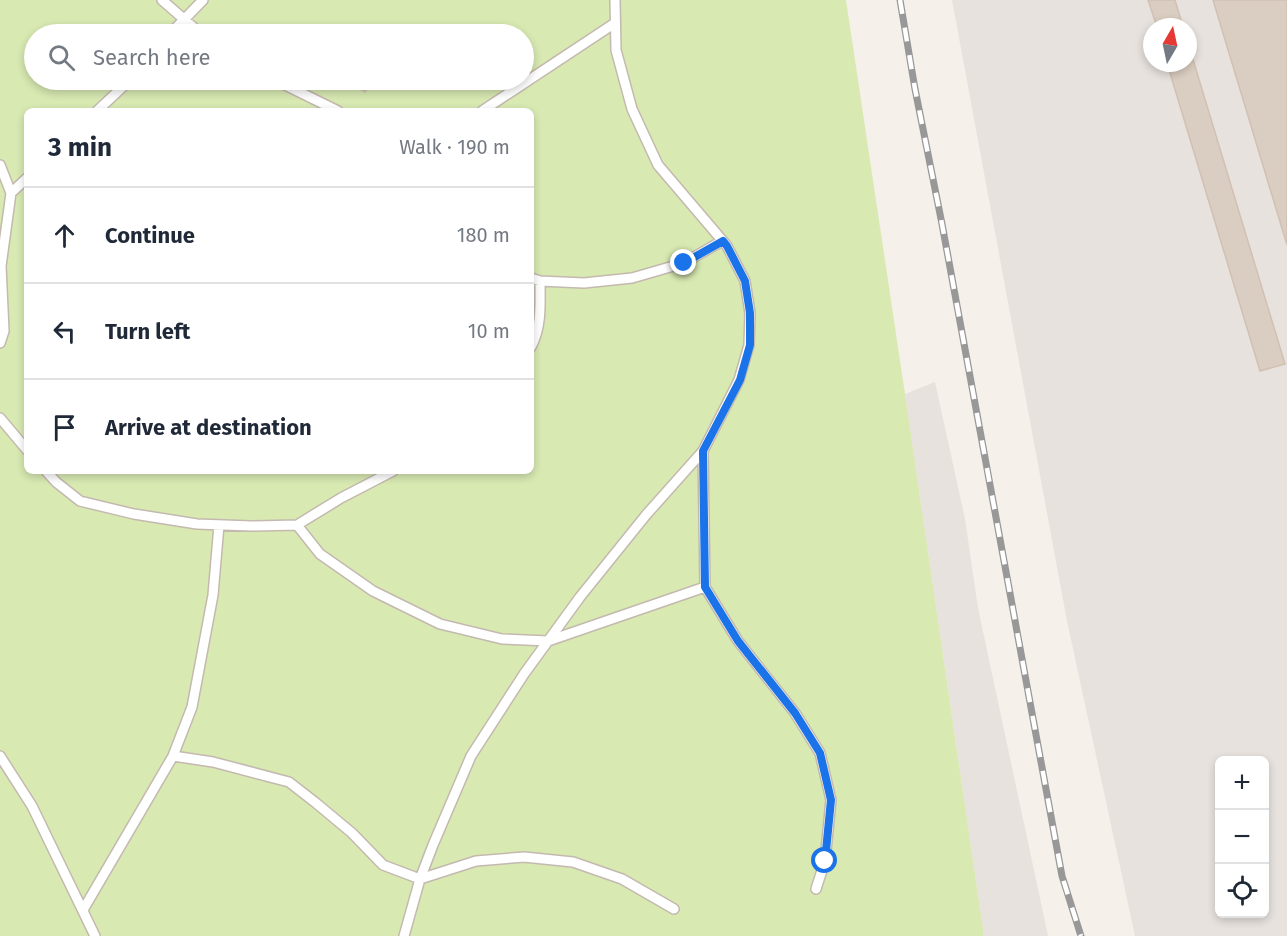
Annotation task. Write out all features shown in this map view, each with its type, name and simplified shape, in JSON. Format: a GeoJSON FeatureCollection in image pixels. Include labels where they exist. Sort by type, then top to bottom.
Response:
{"type":"FeatureCollection","features":[{"type":"Feature","properties":{"kind":"lane"},"geometry":{"type":"LineString","coordinates":[[162,0],[190,24]]}},
{"type":"Feature","properties":{"kind":"lane"},"geometry":{"type":"LineString","coordinates":[[179,24],[203,0]]}},
{"type":"Feature","properties":{"kind":"lane"},"geometry":{"type":"LineString","coordinates":[[404,936],[420,879],[471,756],[524,674],[580,597],[646,515],[703,451],[740,380],[750,345],[750,313],[745,281],[727,246],[658,165],[632,109],[616,50],[615,0]]}},
{"type":"Feature","properties":{"kind":"lane"},"geometry":{"type":"LineString","coordinates":[[534,77],[615,23]]}},
{"type":"Feature","properties":{"kind":"lane"},"geometry":{"type":"LineString","coordinates":[[101,108],[120,90]]}},
{"type":"Feature","properties":{"kind":"lane"},"geometry":{"type":"LineString","coordinates":[[295,90],[332,108]]}},
{"type":"Feature","properties":{"kind":"lane"},"geometry":{"type":"LineString","coordinates":[[487,108],[514,90]]}},
{"type":"Feature","properties":{"kind":"lane"},"geometry":{"type":"LineString","coordinates":[[0,165],[11,194],[1,266],[4,331],[0,344]]}},
{"type":"Feature","properties":{"kind":"lane"},"geometry":{"type":"LineString","coordinates":[[11,194],[24,181]]}},
{"type":"Feature","properties":{"kind":"lane"},"geometry":{"type":"LineString","coordinates":[[534,341],[541,316],[536,279],[584,283],[632,278],[684,263],[723,241]]}},
{"type":"Feature","properties":{"kind":"lane"},"geometry":{"type":"LineString","coordinates":[[0,418],[24,446]]}},
{"type":"Feature","properties":{"kind":"lane"},"geometry":{"type":"LineString","coordinates":[[703,451],[705,587],[738,641],[795,713],[820,753],[831,800],[825,861],[816,889]]}},
{"type":"Feature","properties":{"kind":"lane"},"geometry":{"type":"LineString","coordinates":[[49,474],[80,501],[134,514],[197,524],[219,525],[297,525],[341,498],[387,474]]}},
{"type":"Feature","properties":{"kind":"lane"},"geometry":{"type":"LineString","coordinates":[[83,910],[173,756],[192,707],[213,594],[219,525]]}},
{"type":"Feature","properties":{"kind":"lane"},"geometry":{"type":"LineString","coordinates":[[297,525],[320,554],[373,591],[440,624],[502,639],[548,640],[705,587]]}},
{"type":"Feature","properties":{"kind":"lane"},"geometry":{"type":"LineString","coordinates":[[0,756],[32,806],[96,936]]}},
{"type":"Feature","properties":{"kind":"lane"},"geometry":{"type":"LineString","coordinates":[[173,756],[213,762],[289,782],[352,833],[383,865],[420,879],[476,861],[524,857],[573,862],[622,879],[674,909]]}},
{"type":"Feature","properties":{"kind":"shaded area"},"geometry":{"type":"Polygon","coordinates":[[[952,0],[1287,0],[1287,936],[1135,936],[1067,621],[952,0]]]}},
{"type":"Feature","properties":{"kind":"shaded area"},"geometry":{"type":"Polygon","coordinates":[[[935,382],[965,519],[978,608],[1048,936],[984,936],[905,394],[935,382]]]}},
{"type":"Feature","properties":{"kind":"green space"},"geometry":{"type":"Polygon","coordinates":[[[0,0],[846,0],[984,936],[0,936],[0,0]]]}},
{"type":"Feature","properties":{"kind":"building"},"geometry":{"type":"Polygon","coordinates":[[[1148,0],[1175,0],[1180,18],[1154,18],[1148,0]]]}},
{"type":"Feature","properties":{"kind":"building"},"geometry":{"type":"Polygon","coordinates":[[[1213,0],[1287,0],[1287,245],[1213,0]]]}},
{"type":"Feature","properties":{"kind":"building"},"geometry":{"type":"Polygon","coordinates":[[[1170,72],[1197,72],[1285,364],[1260,371],[1170,72]]]}},
{"type":"Feature","properties":{"kind":"railway"},"geometry":{"type":"LineString","coordinates":[[900,0],[1062,876],[1081,936]]}},
{"type":"Feature","properties":{"kind":"route"},"geometry":{"type":"LineString","coordinates":[[684,263],[723,241],[745,281],[750,313],[750,345],[740,380],[703,451],[705,587],[738,641],[795,713],[820,753],[831,800],[825,861]]}}]}
